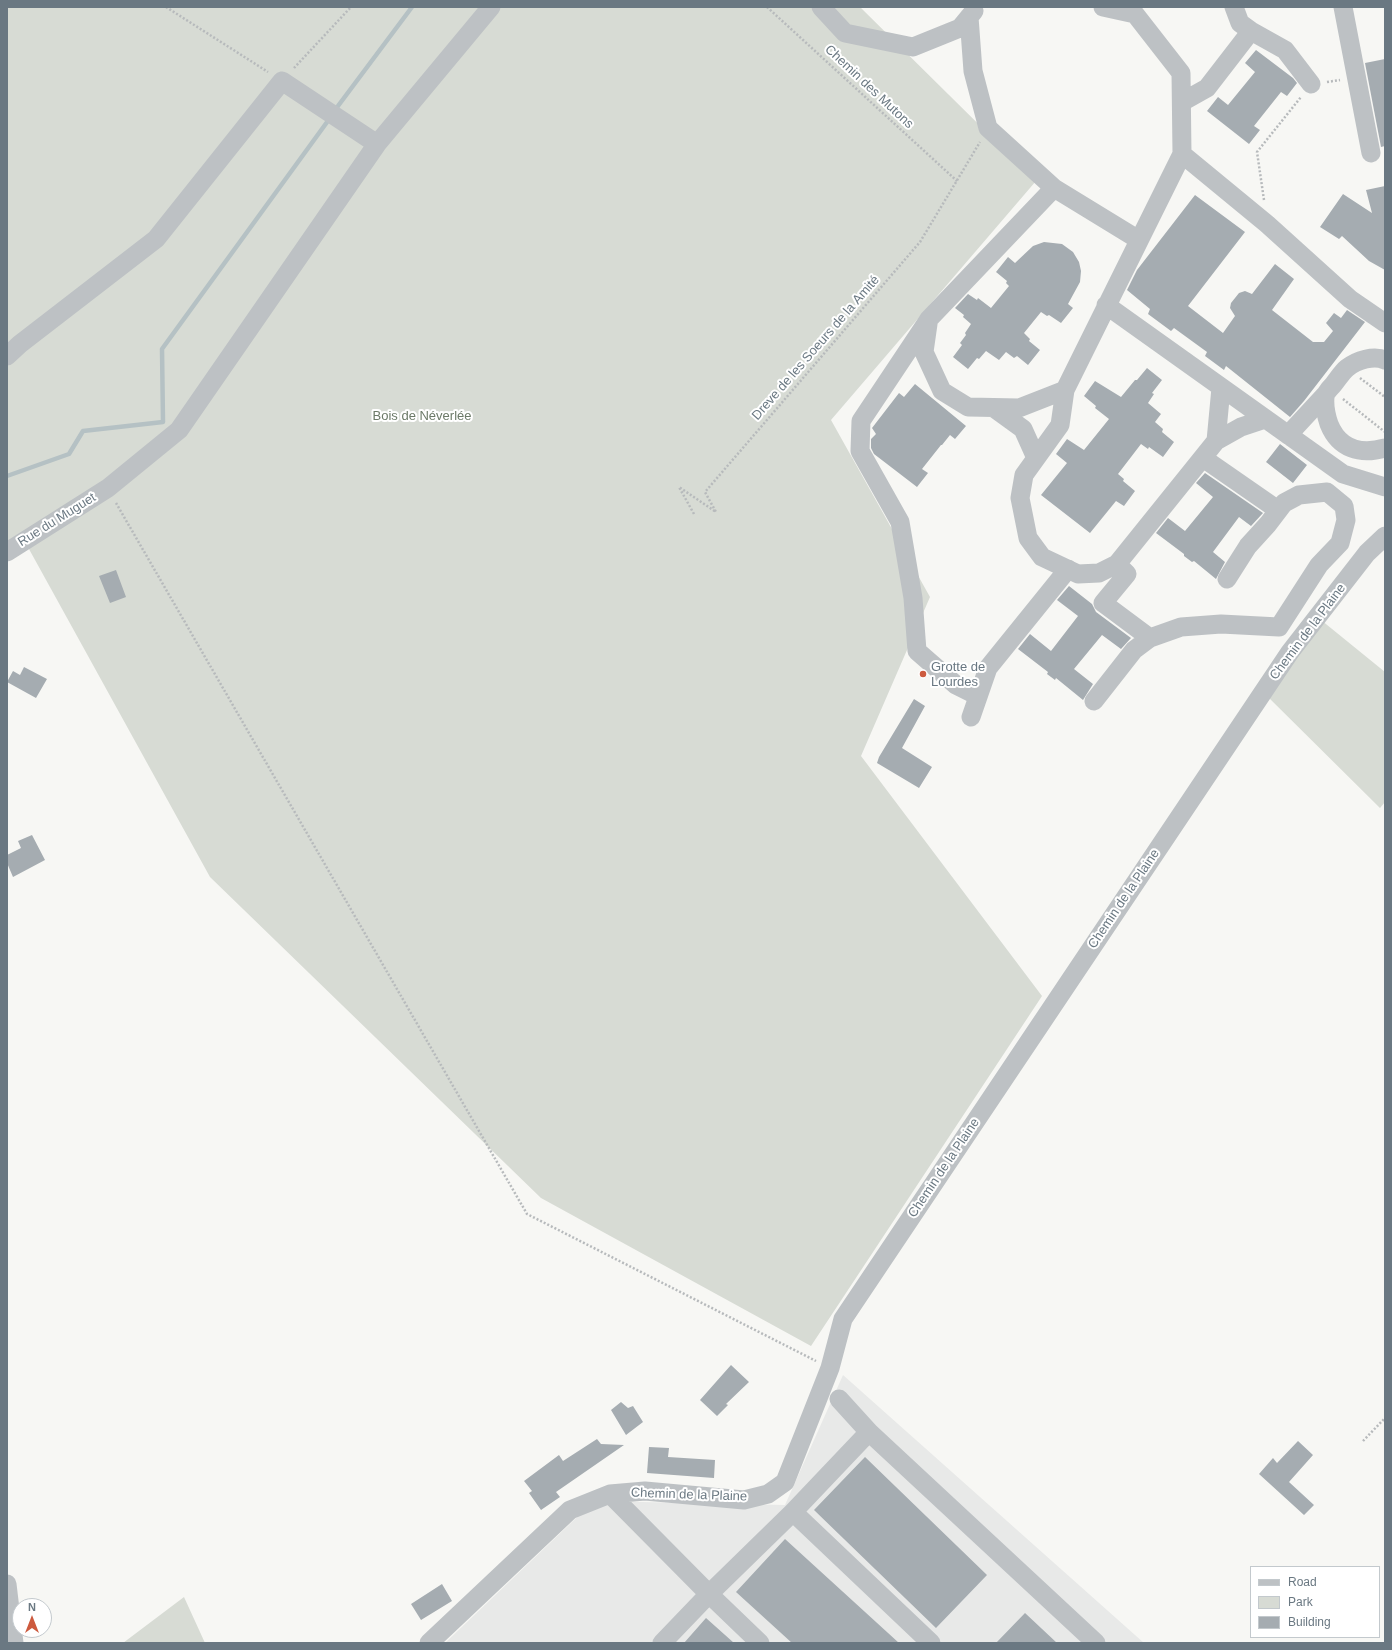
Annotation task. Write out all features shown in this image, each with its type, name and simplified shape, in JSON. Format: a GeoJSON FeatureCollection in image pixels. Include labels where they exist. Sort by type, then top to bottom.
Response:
{"type":"FeatureCollection","features":[{"type":"Feature","properties":{"kind":"street","name":"Rue du Muguet"},"geometry":{"type":"LineString","coordinates":[[7,552],[108,488],[179,430],[377,144],[491,7]]}},
{"type":"Feature","properties":{"kind":"street"},"geometry":{"type":"LineString","coordinates":[[821,7],[845,33],[913,47],[960,28],[973,12]]}},
{"type":"Feature","properties":{"kind":"street"},"geometry":{"type":"LineString","coordinates":[[1103,7],[1136,10],[1181,73],[1182,154],[1065,390],[1060,425],[1024,475],[1020,498],[1028,538],[1042,557],[1078,574],[1099,573],[1118,564],[1216,441],[1241,427],[1265,419]]}},
{"type":"Feature","properties":{"kind":"street"},"geometry":{"type":"LineString","coordinates":[[1234,7],[1240,23],[1250,31],[1285,50],[1311,84]]}},
{"type":"Feature","properties":{"kind":"street"},"geometry":{"type":"LineString","coordinates":[[1343,7],[1371,153]]}},
{"type":"Feature","properties":{"kind":"street"},"geometry":{"type":"LineString","coordinates":[[973,12],[973,71],[988,128],[1054,188],[1139,240]]}},
{"type":"Feature","properties":{"kind":"street"},"geometry":{"type":"LineString","coordinates":[[1182,102],[1207,88],[1250,31]]}},
{"type":"Feature","properties":{"kind":"street"},"geometry":{"type":"LineString","coordinates":[[7,356],[20,344],[156,239],[282,80],[377,144]]}},
{"type":"Feature","properties":{"kind":"street"},"geometry":{"type":"LineString","coordinates":[[1182,154],[1267,224],[1350,299],[1385,323]]}},
{"type":"Feature","properties":{"kind":"street"},"geometry":{"type":"LineString","coordinates":[[978,696],[956,685],[917,651],[913,598],[900,522],[860,452],[861,421],[929,319],[1054,188]]}},
{"type":"Feature","properties":{"kind":"street"},"geometry":{"type":"LineString","coordinates":[[1106,305],[1343,474],[1385,487]]}},
{"type":"Feature","properties":{"kind":"street"},"geometry":{"type":"LineString","coordinates":[[929,319],[924,352],[942,391],[968,407],[1019,408],[1065,390]]}},
{"type":"Feature","properties":{"kind":"street"},"geometry":{"type":"LineString","coordinates":[[1288,435],[1347,368],[1366,359],[1381,358],[1385,360]]}},
{"type":"Feature","properties":{"kind":"street"},"geometry":{"type":"LineString","coordinates":[[1216,441],[1221,388]]}},
{"type":"Feature","properties":{"kind":"street"},"geometry":{"type":"LineString","coordinates":[[1327,392],[1325,414],[1333,434],[1340,442],[1350,448],[1364,451],[1385,448]]}},
{"type":"Feature","properties":{"kind":"street"},"geometry":{"type":"LineString","coordinates":[[994,408],[1023,430],[1036,458]]}},
{"type":"Feature","properties":{"kind":"street"},"geometry":{"type":"LineString","coordinates":[[1203,458],[1278,510]]}},
{"type":"Feature","properties":{"kind":"street"},"geometry":{"type":"LineString","coordinates":[[1094,702],[1134,650],[1150,638],[1181,627],[1221,624],[1279,627],[1319,565],[1340,543],[1346,520],[1344,506],[1327,492],[1299,495],[1284,503],[1244,551],[1227,579]]}},
{"type":"Feature","properties":{"kind":"street","name":"Chemin de la Plaine"},"geometry":{"type":"LineString","coordinates":[[429,1643],[570,1510],[610,1494],[645,1491],[744,1500],[768,1494],[785,1482],[830,1368],[843,1319],[1290,652],[1367,554],[1385,536]]}},
{"type":"Feature","properties":{"kind":"street"},"geometry":{"type":"LineString","coordinates":[[1118,564],[1127,574],[1103,603],[1150,638]]}},
{"type":"Feature","properties":{"kind":"street"},"geometry":{"type":"LineString","coordinates":[[971,717],[988,668],[1068,569]]}},
{"type":"Feature","properties":{"kind":"street"},"geometry":{"type":"LineString","coordinates":[[839,1399],[870,1432],[1096,1643]]}},
{"type":"Feature","properties":{"kind":"street"},"geometry":{"type":"LineString","coordinates":[[662,1643],[709,1594],[793,1512],[870,1432]]}},
{"type":"Feature","properties":{"kind":"street"},"geometry":{"type":"LineString","coordinates":[[610,1494],[760,1643]]}},
{"type":"Feature","properties":{"kind":"street"},"geometry":{"type":"LineString","coordinates":[[793,1512],[931,1643]]}},
{"type":"Feature","properties":{"kind":"street"},"geometry":{"type":"LineString","coordinates":[[7,1584],[14,1643]]}},
{"type":"Feature","properties":{"kind":"path"},"geometry":{"type":"LineString","coordinates":[[166,7],[282,80],[351,7]]}},
{"type":"Feature","properties":{"kind":"path","name":"Chemin des Mutons"},"geometry":{"type":"LineString","coordinates":[[767,7],[956,181]]}},
{"type":"Feature","properties":{"kind":"path"},"geometry":{"type":"LineString","coordinates":[[1267,224],[1257,152],[1311,84],[1357,78]]}},
{"type":"Feature","properties":{"kind":"path","name":"Dreve de les Soeurs de la Amité"},"geometry":{"type":"LineString","coordinates":[[694,514],[680,487],[716,512],[705,492],[920,242],[988,128]]}},
{"type":"Feature","properties":{"kind":"path"},"geometry":{"type":"LineString","coordinates":[[1347,368],[1385,396]]}},
{"type":"Feature","properties":{"kind":"path"},"geometry":{"type":"LineString","coordinates":[[1327,392],[1385,432]]}},
{"type":"Feature","properties":{"kind":"path"},"geometry":{"type":"LineString","coordinates":[[108,488],[527,1214],[830,1368]]}},
{"type":"Feature","properties":{"kind":"path"},"geometry":{"type":"LineString","coordinates":[[1363,1441],[1385,1418]]}},
{"type":"Feature","properties":{"kind":"shaded area"},"geometry":{"type":"Polygon","coordinates":[[[843,1375],[1144,1643],[445,1643],[594,1501],[785,1505],[843,1375]]]}},
{"type":"Feature","properties":{"kind":"green space","name":"Bois de Néverlée"},"geometry":{"type":"Polygon","coordinates":[[[7,7],[860,7],[1036,181],[831,420],[930,597],[861,756],[1042,996],[811,1346],[541,1198],[210,877],[24,540],[7,546],[7,7]]]}},
{"type":"Feature","properties":{"kind":"green space"},"geometry":{"type":"Polygon","coordinates":[[[1321,620],[1385,672],[1385,802],[1380,808],[1266,695],[1321,620]]]}},
{"type":"Feature","properties":{"kind":"green space"},"geometry":{"type":"Polygon","coordinates":[[[184,1597],[205,1643],[123,1643],[184,1597]]]}},
{"type":"Feature","properties":{"kind":"building"},"geometry":{"type":"Polygon","coordinates":[[[1256,50],[1293,78],[1297,83],[1287,96],[1281,92],[1254,126],[1260,130],[1249,144],[1207,111],[1218,97],[1228,105],[1255,72],[1245,63],[1256,50]]]}},
{"type":"Feature","properties":{"kind":"building"},"geometry":{"type":"Polygon","coordinates":[[[1385,59],[1385,146],[1381,147],[1365,63],[1385,59]]]}},
{"type":"Feature","properties":{"kind":"building"},"geometry":{"type":"Polygon","coordinates":[[[1385,186],[1385,270],[1369,261],[1342,236],[1339,239],[1320,227],[1343,194],[1372,213],[1366,190],[1385,186]]]}},
{"type":"Feature","properties":{"kind":"building"},"geometry":{"type":"Polygon","coordinates":[[[1195,195],[1245,232],[1188,306],[1223,333],[1235,316],[1230,308],[1231,303],[1239,293],[1245,291],[1252,294],[1275,264],[1294,279],[1272,310],[1313,342],[1324,342],[1333,331],[1326,323],[1334,313],[1341,318],[1347,310],[1365,322],[1290,417],[1226,366],[1224,370],[1205,356],[1207,352],[1174,328],[1171,331],[1148,314],[1150,309],[1127,290],[1137,270],[1195,195]]]}},
{"type":"Feature","properties":{"kind":"building"},"geometry":{"type":"Polygon","coordinates":[[[1044,242],[1062,244],[1073,252],[1079,262],[1081,271],[1080,282],[1068,304],[1073,308],[1061,323],[1049,315],[1047,316],[1041,312],[1024,333],[1030,339],[1029,341],[1040,350],[1028,365],[1017,356],[1014,358],[1006,352],[999,360],[986,351],[979,359],[977,358],[968,369],[953,357],[962,345],[960,343],[971,324],[963,317],[964,315],[955,308],[968,294],[977,300],[978,298],[991,308],[1009,286],[1006,283],[1007,281],[996,272],[1008,257],[1015,263],[1033,246],[1044,242]]]}},
{"type":"Feature","properties":{"kind":"building"},"geometry":{"type":"Polygon","coordinates":[[[1147,368],[1162,380],[1152,393],[1154,394],[1148,403],[1161,414],[1155,422],[1163,429],[1162,432],[1174,442],[1163,457],[1149,447],[1148,449],[1141,444],[1118,474],[1124,479],[1123,481],[1135,491],[1124,506],[1116,501],[1090,533],[1041,495],[1067,463],[1056,454],[1067,439],[1084,450],[1109,419],[1095,408],[1096,406],[1084,396],[1095,381],[1121,397],[1147,368]]]}},
{"type":"Feature","properties":{"kind":"building"},"geometry":{"type":"Polygon","coordinates":[[[915,384],[966,426],[955,439],[950,435],[941,445],[922,469],[928,473],[917,487],[874,454],[871,448],[871,439],[876,434],[872,428],[899,393],[904,397],[915,384]]]}},
{"type":"Feature","properties":{"kind":"building"},"geometry":{"type":"Polygon","coordinates":[[[1280,444],[1307,465],[1293,483],[1266,462],[1280,444]]]}},
{"type":"Feature","properties":{"kind":"building"},"geometry":{"type":"Polygon","coordinates":[[[1205,473],[1263,513],[1251,526],[1239,517],[1213,552],[1225,562],[1216,579],[1194,561],[1192,562],[1184,556],[1184,554],[1156,533],[1168,518],[1185,531],[1213,497],[1196,483],[1205,473]]]}},
{"type":"Feature","properties":{"kind":"building"},"geometry":{"type":"Polygon","coordinates":[[[116,570],[126,597],[110,603],[99,576],[116,570]]]}},
{"type":"Feature","properties":{"kind":"building"},"geometry":{"type":"Polygon","coordinates":[[[1069,586],[1092,604],[1096,612],[1131,638],[1121,649],[1102,635],[1074,669],[1093,684],[1083,700],[1056,678],[1055,680],[1047,674],[1048,672],[1018,649],[1030,634],[1051,651],[1078,616],[1057,600],[1069,586]]]}},
{"type":"Feature","properties":{"kind":"building"},"geometry":{"type":"Polygon","coordinates":[[[24,667],[47,679],[36,698],[7,682],[13,671],[20,675],[24,667]]]}},
{"type":"Feature","properties":{"kind":"building"},"geometry":{"type":"Polygon","coordinates":[[[914,699],[925,706],[902,748],[932,767],[919,788],[877,763],[879,757],[914,699]]]}},
{"type":"Feature","properties":{"kind":"building"},"geometry":{"type":"Polygon","coordinates":[[[32,835],[45,860],[13,877],[7,863],[7,855],[21,848],[18,841],[32,835]]]}},
{"type":"Feature","properties":{"kind":"building"},"geometry":{"type":"Polygon","coordinates":[[[731,1365],[749,1382],[726,1404],[728,1405],[717,1416],[700,1400],[731,1365]]]}},
{"type":"Feature","properties":{"kind":"building"},"geometry":{"type":"Polygon","coordinates":[[[621,1402],[628,1408],[633,1406],[643,1422],[626,1435],[611,1410],[621,1402]]]}},
{"type":"Feature","properties":{"kind":"building"},"geometry":{"type":"Polygon","coordinates":[[[597,1439],[601,1444],[624,1445],[556,1492],[560,1497],[541,1510],[529,1493],[532,1491],[524,1481],[559,1455],[563,1461],[597,1439]]]}},
{"type":"Feature","properties":{"kind":"building"},"geometry":{"type":"Polygon","coordinates":[[[1298,1441],[1313,1455],[1289,1482],[1314,1505],[1304,1515],[1259,1474],[1273,1458],[1277,1463],[1298,1441]]]}},
{"type":"Feature","properties":{"kind":"building"},"geometry":{"type":"Polygon","coordinates":[[[649,1447],[669,1448],[668,1457],[715,1460],[714,1478],[647,1473],[649,1447]]]}},
{"type":"Feature","properties":{"kind":"building"},"geometry":{"type":"Polygon","coordinates":[[[865,1457],[987,1575],[936,1628],[814,1510],[865,1457]]]}},
{"type":"Feature","properties":{"kind":"building"},"geometry":{"type":"Polygon","coordinates":[[[785,1539],[899,1643],[792,1643],[736,1592],[785,1539]]]}},
{"type":"Feature","properties":{"kind":"building"},"geometry":{"type":"Polygon","coordinates":[[[442,1584],[452,1601],[421,1620],[411,1604],[442,1584]]]}},
{"type":"Feature","properties":{"kind":"building"},"geometry":{"type":"Polygon","coordinates":[[[1025,1613],[1057,1643],[996,1643],[1025,1613]]]}},
{"type":"Feature","properties":{"kind":"building"},"geometry":{"type":"Polygon","coordinates":[[[706,1618],[734,1643],[684,1643],[706,1618]]]}},
{"type":"Feature","properties":{"kind":"waterway"},"geometry":{"type":"LineString","coordinates":[[335,110],[412,7]]}},
{"type":"Feature","properties":{"kind":"waterway"},"geometry":{"type":"LineString","coordinates":[[7,476],[69,454],[83,431],[163,422],[162,349],[330,118]]}},
{"type":"Feature","properties":{"kind":"place","name":"Grotte de Lourdes"},"geometry":{"type":"Point","coordinates":[923,674]}}]}
